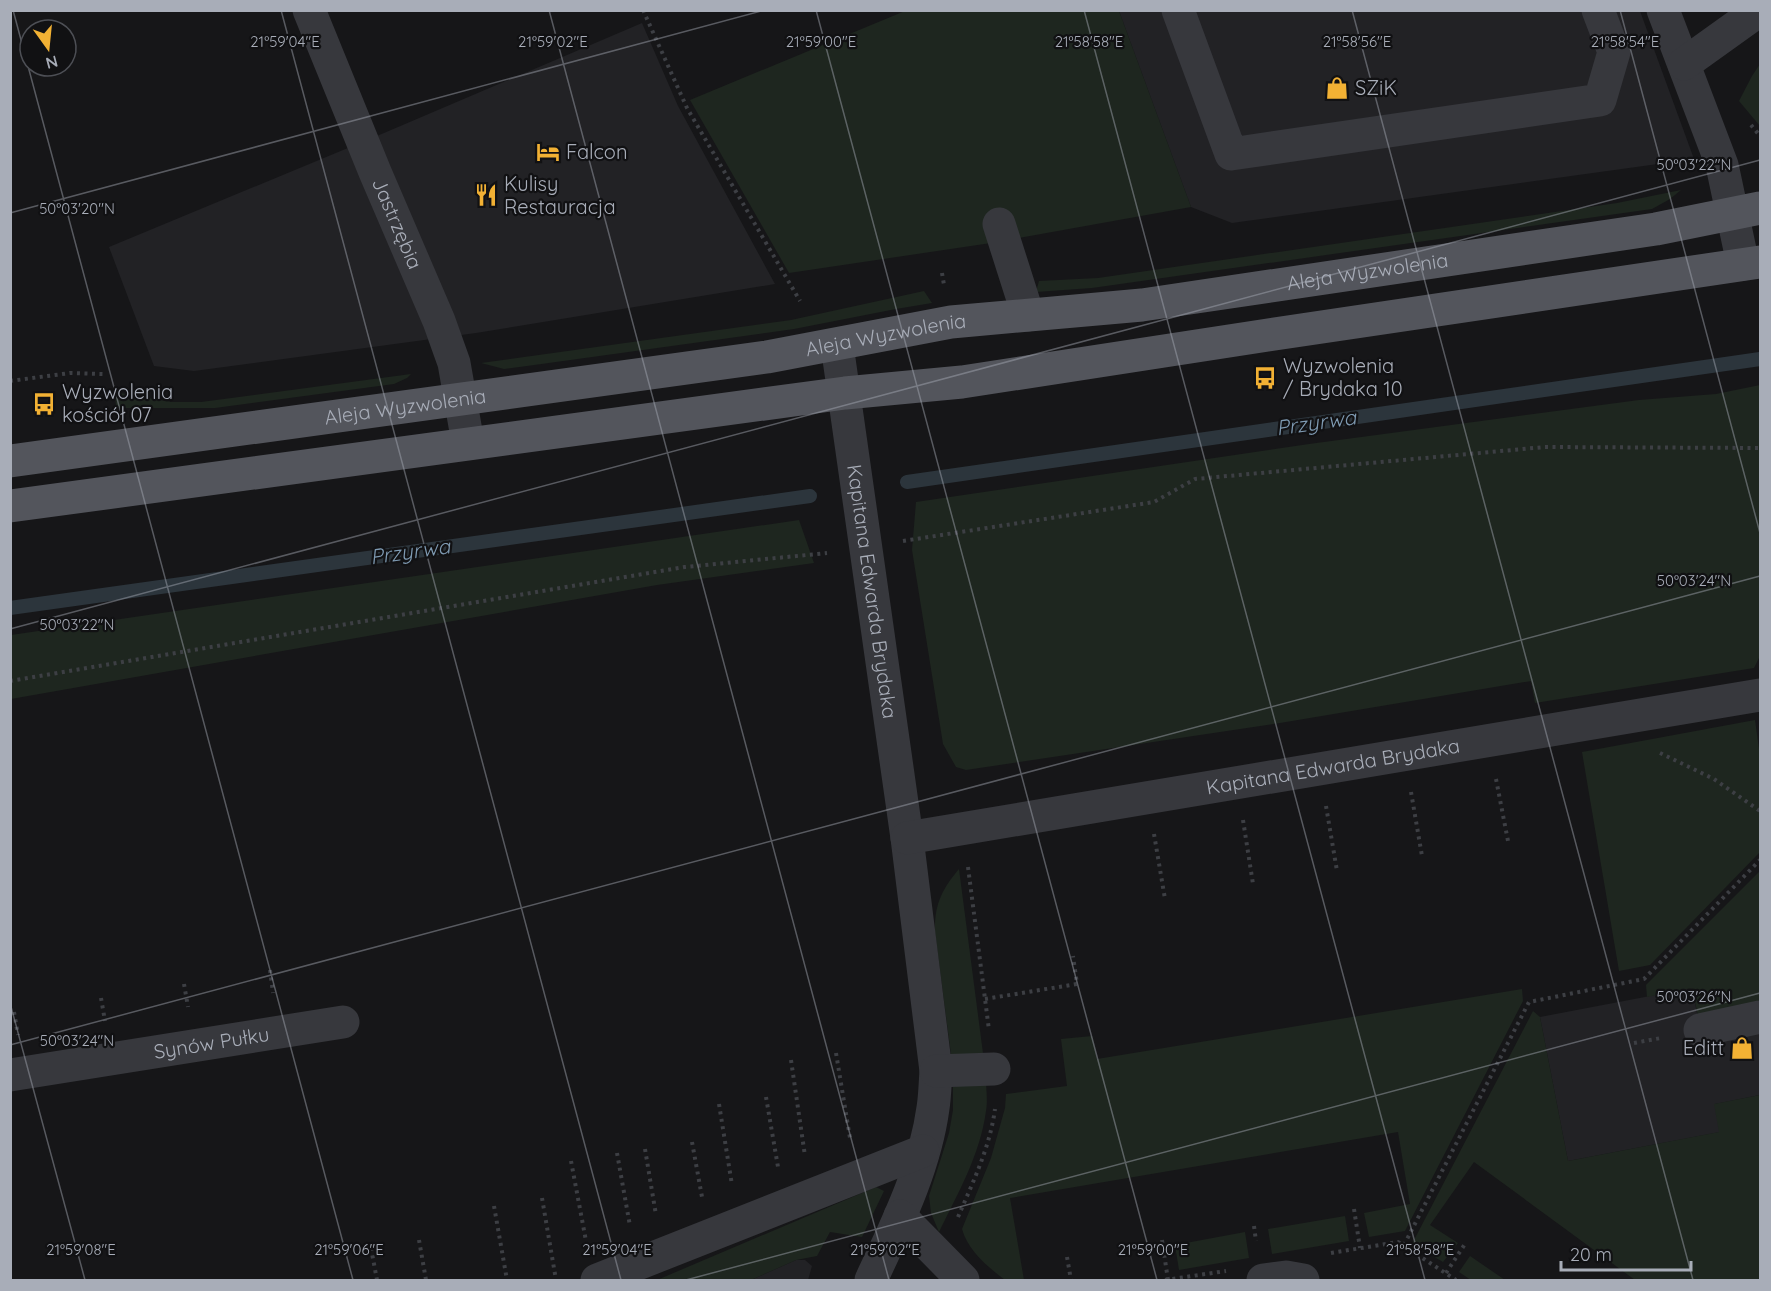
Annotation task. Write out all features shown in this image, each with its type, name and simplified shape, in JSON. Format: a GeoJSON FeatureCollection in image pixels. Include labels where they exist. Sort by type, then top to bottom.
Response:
{"type":"FeatureCollection","features":[{"type":"Feature","properties":{"kind":"main road","name":"Aleja Wyzwolenia"},"geometry":{"type":"LineString","coordinates":[[10,461],[767,357],[951,322],[1142,305],[1656,229],[1746,210]]}},
{"type":"Feature","properties":{"kind":"main road"},"geometry":{"type":"LineString","coordinates":[[10,506],[468,442],[845,393],[962,382],[1752,263]]}},
{"type":"Feature","properties":{"kind":"street","name":"Jastrzębia"},"geometry":{"type":"LineString","coordinates":[[309,10],[439,321],[454,363],[468,442]]}},
{"type":"Feature","properties":{"kind":"street"},"geometry":{"type":"LineString","coordinates":[[1178,10],[1231,154],[1600,100],[1614,52],[1598,10]]}},
{"type":"Feature","properties":{"kind":"street"},"geometry":{"type":"LineString","coordinates":[[1663,10],[1722,165],[1746,210],[1752,263]]}},
{"type":"Feature","properties":{"kind":"street"},"geometry":{"type":"LineString","coordinates":[[1684,64],[1756,15]]}},
{"type":"Feature","properties":{"kind":"street"},"geometry":{"type":"LineString","coordinates":[[999,224],[1028,315]]}},
{"type":"Feature","properties":{"kind":"street","name":"Kapitana Edwarda Brydaka"},"geometry":{"type":"LineString","coordinates":[[837,345],[907,838],[936,1071],[933,1108],[923,1151],[900,1216],[871,1281]]}},
{"type":"Feature","properties":{"kind":"street","name":"Kapitana Edwarda Brydaka"},"geometry":{"type":"LineString","coordinates":[[907,838],[1761,695]]}},
{"type":"Feature","properties":{"kind":"street"},"geometry":{"type":"LineString","coordinates":[[1700,1029],[1761,1017]]}},
{"type":"Feature","properties":{"kind":"street","name":"Synów Pułku"},"geometry":{"type":"LineString","coordinates":[[10,1075],[343,1022]]}},
{"type":"Feature","properties":{"kind":"street"},"geometry":{"type":"LineString","coordinates":[[936,1071],[994,1069]]}},
{"type":"Feature","properties":{"kind":"street"},"geometry":{"type":"LineString","coordinates":[[597,1281],[923,1151]]}},
{"type":"Feature","properties":{"kind":"street"},"geometry":{"type":"LineString","coordinates":[[900,1216],[963,1281]]}},
{"type":"Feature","properties":{"kind":"street"},"geometry":{"type":"LineString","coordinates":[[1263,1281],[1286,1277],[1302,1281]]}},
{"type":"Feature","properties":{"kind":"path"},"geometry":{"type":"LineString","coordinates":[[644,10],[687,108],[800,301]]}},
{"type":"Feature","properties":{"kind":"path"},"geometry":{"type":"LineString","coordinates":[[10,381],[70,373],[103,374]]}},
{"type":"Feature","properties":{"kind":"path"},"geometry":{"type":"LineString","coordinates":[[898,542],[1154,502],[1195,479],[1545,447],[1761,448]]}},
{"type":"Feature","properties":{"kind":"path"},"geometry":{"type":"LineString","coordinates":[[10,681],[685,567],[833,552]]}},
{"type":"Feature","properties":{"kind":"path"},"geometry":{"type":"LineString","coordinates":[[1657,751],[1714,779],[1761,811]]}},
{"type":"Feature","properties":{"kind":"path"},"geometry":{"type":"LineString","coordinates":[[1496,778],[1508,841]]}},
{"type":"Feature","properties":{"kind":"path"},"geometry":{"type":"LineString","coordinates":[[1409,782],[1422,856]]}},
{"type":"Feature","properties":{"kind":"path"},"geometry":{"type":"LineString","coordinates":[[1325,796],[1337,870]]}},
{"type":"Feature","properties":{"kind":"path"},"geometry":{"type":"LineString","coordinates":[[1242,810],[1253,884]]}},
{"type":"Feature","properties":{"kind":"path"},"geometry":{"type":"LineString","coordinates":[[1152,826],[1165,899]]}},
{"type":"Feature","properties":{"kind":"path"},"geometry":{"type":"LineString","coordinates":[[953,1227],[979,1169],[992,1129],[996,1103],[994,1069],[963,828]]}},
{"type":"Feature","properties":{"kind":"path"},"geometry":{"type":"LineString","coordinates":[[1456,1281],[1404,1245],[1529,1002],[1644,979],[1761,860]]}},
{"type":"Feature","properties":{"kind":"path"},"geometry":{"type":"LineString","coordinates":[[985,999],[1077,984],[1072,957]]}},
{"type":"Feature","properties":{"kind":"path"},"geometry":{"type":"LineString","coordinates":[[836,1053],[851,1148]]}},
{"type":"Feature","properties":{"kind":"path"},"geometry":{"type":"LineString","coordinates":[[790,1060],[804,1150]]}},
{"type":"Feature","properties":{"kind":"path"},"geometry":{"type":"LineString","coordinates":[[766,1097],[777,1161]]}},
{"type":"Feature","properties":{"kind":"path"},"geometry":{"type":"LineString","coordinates":[[719,1104],[730,1174]]}},
{"type":"Feature","properties":{"kind":"path"},"geometry":{"type":"LineString","coordinates":[[692,1142],[704,1205]]}},
{"type":"Feature","properties":{"kind":"path"},"geometry":{"type":"LineString","coordinates":[[645,1149],[656,1215]]}},
{"type":"Feature","properties":{"kind":"path"},"geometry":{"type":"LineString","coordinates":[[617,1153],[629,1220]]}},
{"type":"Feature","properties":{"kind":"path"},"geometry":{"type":"LineString","coordinates":[[571,1161],[583,1227]]}},
{"type":"Feature","properties":{"kind":"path"},"geometry":{"type":"LineString","coordinates":[[542,1198],[556,1281]]}},
{"type":"Feature","properties":{"kind":"path"},"geometry":{"type":"LineString","coordinates":[[494,1206],[507,1281]]}},
{"type":"Feature","properties":{"kind":"path"},"geometry":{"type":"LineString","coordinates":[[1354,1209],[1360,1248]]}},
{"type":"Feature","properties":{"kind":"path"},"geometry":{"type":"LineString","coordinates":[[1254,1226],[1255,1232]]}},
{"type":"Feature","properties":{"kind":"path"},"geometry":{"type":"LineString","coordinates":[[419,1240],[426,1281]]}},
{"type":"Feature","properties":{"kind":"path"},"geometry":{"type":"LineString","coordinates":[[1162,1240],[1168,1280]]}},
{"type":"Feature","properties":{"kind":"path"},"geometry":{"type":"LineString","coordinates":[[1446,1273],[1466,1244]]}},
{"type":"Feature","properties":{"kind":"path"},"geometry":{"type":"LineString","coordinates":[[371,1248],[377,1281]]}},
{"type":"Feature","properties":{"kind":"path"},"geometry":{"type":"LineString","coordinates":[[1067,1257],[1071,1281]]}},
{"type":"Feature","properties":{"kind":"shaded area"},"geometry":{"type":"Polygon","coordinates":[[[905,11],[1119,11],[1191,207],[991,243],[789,273],[690,100],[905,11]]]}},
{"type":"Feature","properties":{"kind":"shaded area"},"geometry":{"type":"Polygon","coordinates":[[[1119,11],[1640,11],[1694,159],[1232,223],[1191,207],[1119,11]]]}},
{"type":"Feature","properties":{"kind":"shaded area"},"geometry":{"type":"Polygon","coordinates":[[[642,23],[678,106],[775,284],[476,333],[194,371],[154,366],[109,247],[642,23]]]}},
{"type":"Feature","properties":{"kind":"shaded area"},"geometry":{"type":"Polygon","coordinates":[[[1760,64],[1760,126],[1739,101],[1760,64]]]}},
{"type":"Feature","properties":{"kind":"shaded area"},"geometry":{"type":"Polygon","coordinates":[[[1681,190],[1652,209],[1092,288],[1036,292],[1039,281],[1098,278],[1617,203],[1681,190]]]}},
{"type":"Feature","properties":{"kind":"shaded area"},"geometry":{"type":"Polygon","coordinates":[[[924,291],[932,303],[794,329],[504,369],[481,363],[791,320],[924,291]]]}},
{"type":"Feature","properties":{"kind":"shaded area"},"geometry":{"type":"Polygon","coordinates":[[[411,374],[394,384],[215,408],[116,408],[115,392],[171,402],[201,402],[411,374]]]}},
{"type":"Feature","properties":{"kind":"shaded area"},"geometry":{"type":"Polygon","coordinates":[[[1760,385],[1759,658],[1754,668],[1535,703],[1531,681],[1280,723],[966,770],[956,767],[943,744],[912,550],[916,502],[1309,444],[1639,400],[1716,394],[1760,385]]]}},
{"type":"Feature","properties":{"kind":"shaded area"},"geometry":{"type":"Polygon","coordinates":[[[799,520],[814,563],[657,585],[11,699],[11,635],[799,520]]]}},
{"type":"Feature","properties":{"kind":"shaded area"},"geometry":{"type":"Polygon","coordinates":[[[1755,720],[1760,756],[1760,852],[1650,965],[1619,971],[1582,752],[1755,720]]]}},
{"type":"Feature","properties":{"kind":"shaded area"},"geometry":{"type":"Polygon","coordinates":[[[959,869],[984,1061],[952,1062],[935,932],[940,898],[959,869]]]}},
{"type":"Feature","properties":{"kind":"shaded area"},"geometry":{"type":"Polygon","coordinates":[[[1760,871],[1760,1003],[1698,1016],[1692,988],[1647,997],[1646,985],[1760,871]]]}},
{"type":"Feature","properties":{"kind":"shaded area"},"geometry":{"type":"Polygon","coordinates":[[[1692,988],[1702,1039],[1760,1028],[1760,1095],[1715,1104],[1720,1132],[1568,1161],[1540,1017],[1692,988]]]}},
{"type":"Feature","properties":{"kind":"shaded area"},"geometry":{"type":"Polygon","coordinates":[[[1522,989],[1523,1001],[1405,1231],[1369,1237],[1364,1213],[1410,1204],[1398,1132],[1010,1198],[1024,1280],[1005,1280],[979,1258],[965,1237],[962,1229],[991,1158],[1005,1108],[1006,1094],[1067,1086],[1061,1039],[1092,1036],[1097,1059],[1522,989]]]}},
{"type":"Feature","properties":{"kind":"shaded area"},"geometry":{"type":"Polygon","coordinates":[[[1533,1011],[1540,1017],[1568,1161],[1719,1132],[1714,1104],[1760,1095],[1760,1280],[1635,1280],[1474,1162],[1430,1225],[1458,1243],[1443,1262],[1412,1244],[1533,1011]]]}},
{"type":"Feature","properties":{"kind":"shaded area"},"geometry":{"type":"Polygon","coordinates":[[[986,1079],[987,1107],[979,1143],[939,1232],[931,1213],[929,1196],[949,1133],[953,1110],[953,1087],[986,1079]]]}},
{"type":"Feature","properties":{"kind":"shaded area"},"geometry":{"type":"Polygon","coordinates":[[[876,1187],[884,1191],[862,1237],[830,1232],[817,1256],[796,1260],[751,1280],[657,1280],[876,1187]]]}},
{"type":"Feature","properties":{"kind":"shaded area"},"geometry":{"type":"Polygon","coordinates":[[[1345,1216],[1349,1241],[1272,1254],[1268,1229],[1345,1216]]]}},
{"type":"Feature","properties":{"kind":"shaded area"},"geometry":{"type":"Polygon","coordinates":[[[1245,1232],[1249,1258],[1179,1270],[1175,1245],[1245,1232]]]}},
{"type":"Feature","properties":{"kind":"shaded area"},"geometry":{"type":"Polygon","coordinates":[[[1470,1256],[1505,1280],[1471,1280],[1459,1272],[1470,1256]]]}},
{"type":"Feature","properties":{"kind":"shaded area"},"geometry":{"type":"Polygon","coordinates":[[[796,1260],[805,1260],[812,1266],[808,1280],[751,1280],[796,1260]]]}},
{"type":"Feature","properties":{"kind":"waterway","name":"Przyrwa"},"geometry":{"type":"LineString","coordinates":[[907,482],[1760,359]]}},
{"type":"Feature","properties":{"kind":"waterway","name":"Przyrwa"},"geometry":{"type":"LineString","coordinates":[[10,608],[810,496]]}},
{"type":"Feature","properties":{"kind":"place","name":"SZiK"},"geometry":{"type":"Point","coordinates":[1337,88]}},
{"type":"Feature","properties":{"kind":"place","name":"Falcon"},"geometry":{"type":"Point","coordinates":[548,152]}},
{"type":"Feature","properties":{"kind":"place","name":"Kulisy Restauracja"},"geometry":{"type":"Point","coordinates":[486,195]}},
{"type":"Feature","properties":{"kind":"place","name":"Wyzwolenia / Brydaka 10"},"geometry":{"type":"Point","coordinates":[1265,378]}},
{"type":"Feature","properties":{"kind":"place","name":"Wyzwolenia kościół 07"},"geometry":{"type":"Point","coordinates":[44,404]}},
{"type":"Feature","properties":{"kind":"place","name":"Editt"},"geometry":{"type":"Point","coordinates":[1742,1048]}}]}
